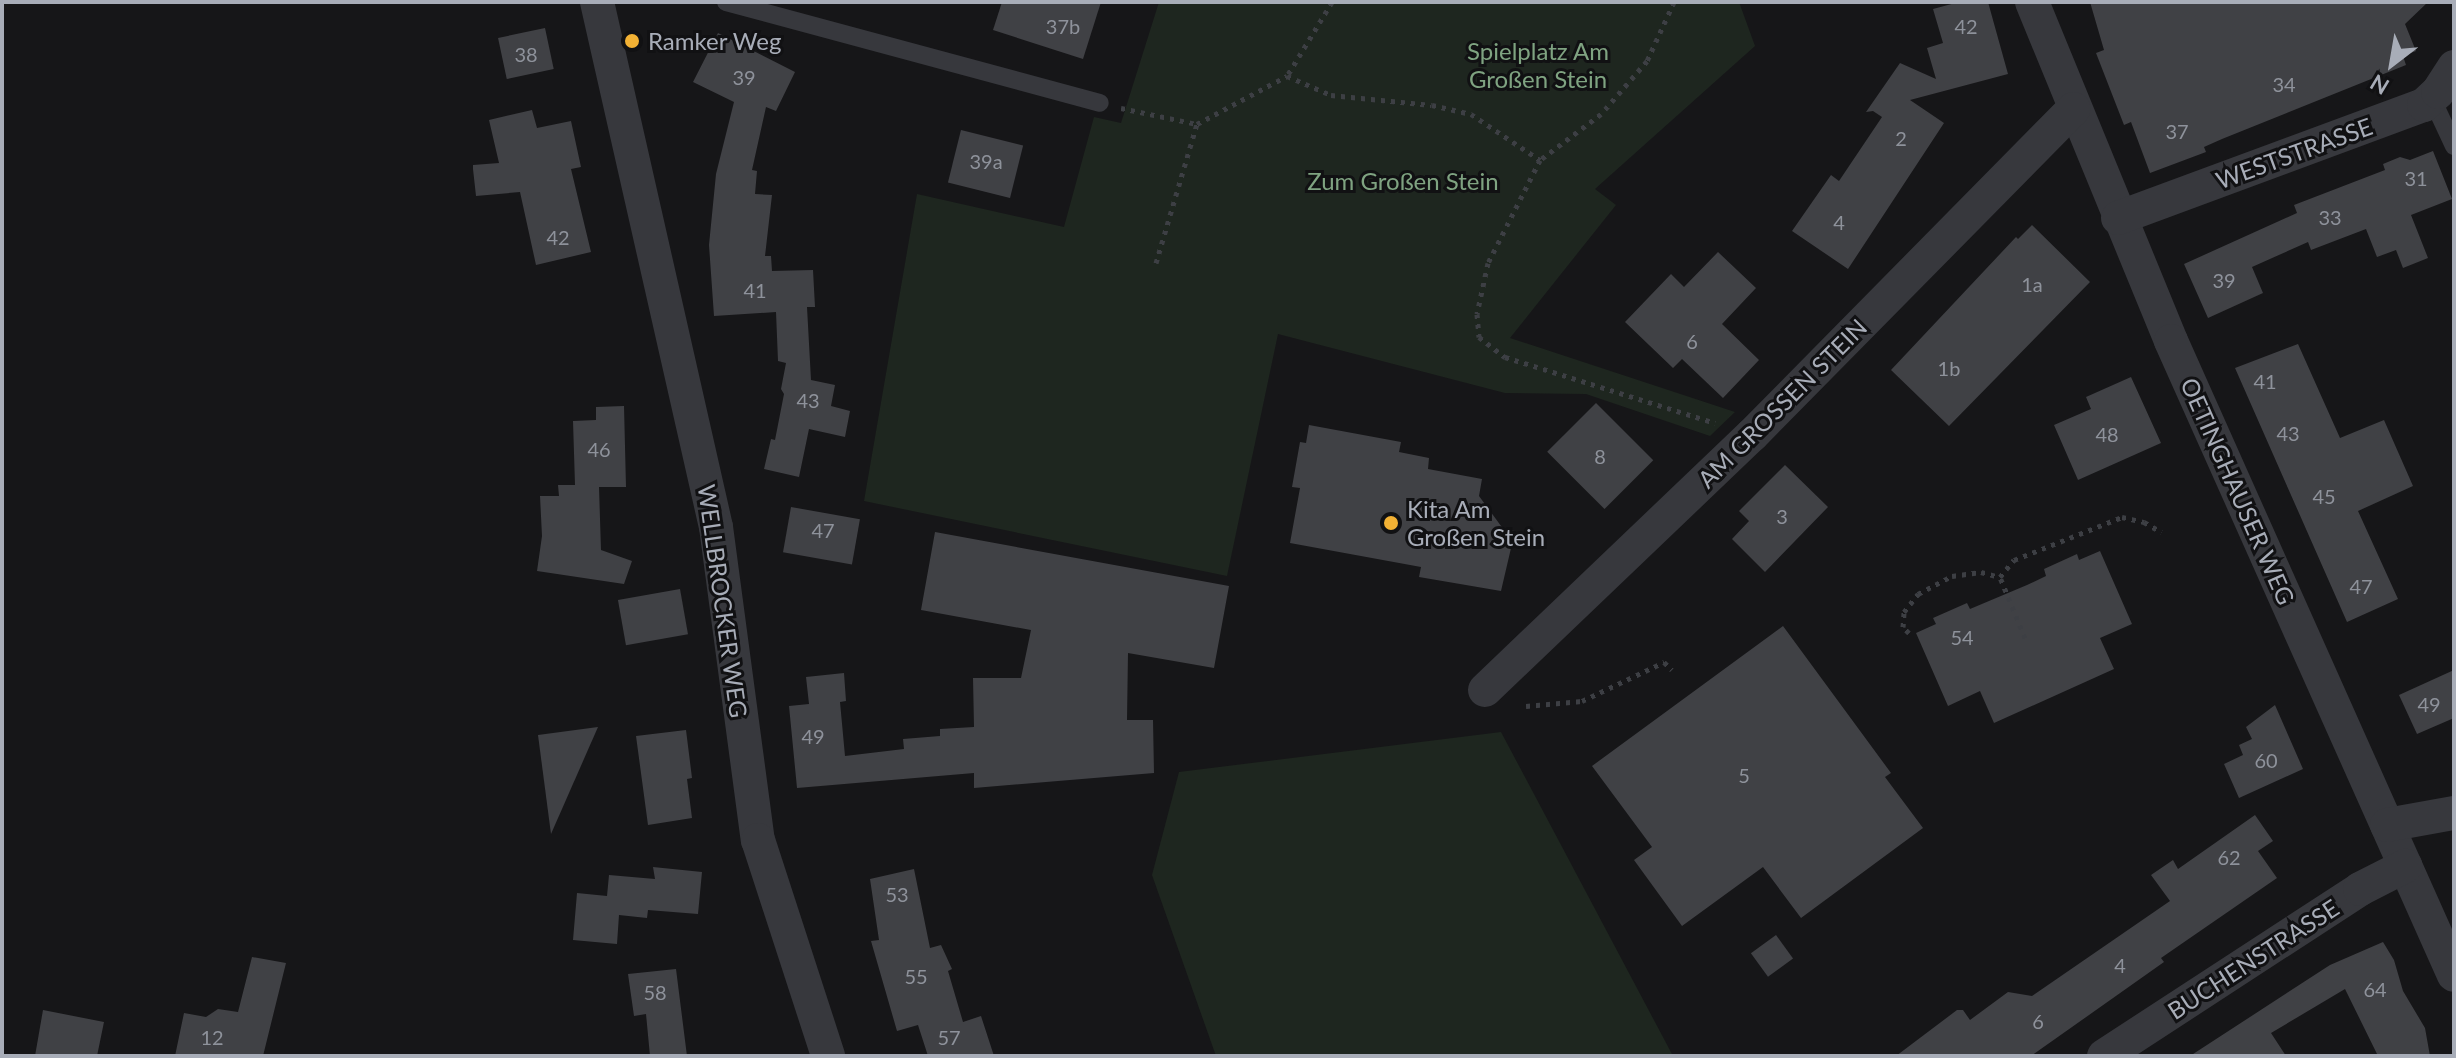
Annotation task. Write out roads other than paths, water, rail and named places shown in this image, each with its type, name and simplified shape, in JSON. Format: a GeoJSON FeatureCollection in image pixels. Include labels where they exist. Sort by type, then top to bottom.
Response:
{"type":"FeatureCollection","features":[{"type":"Feature","properties":{"kind":"street","name":"WELLBROCKER WEG"},"geometry":{"type":"LineString","coordinates":[[597,2],[716,527],[758,840],[828,1056]]}},
{"type":"Feature","properties":{"kind":"street","name":"OETINGHAUSER WEG"},"geometry":{"type":"LineString","coordinates":[[2032,2],[2118,218],[2454,975]]}},
{"type":"Feature","properties":{"kind":"street"},"geometry":{"type":"LineString","coordinates":[[2432,99],[2454,67]]}},
{"type":"Feature","properties":{"kind":"street","name":"WESTSTRASSE"},"geometry":{"type":"LineString","coordinates":[[2118,218],[2432,99]]}},
{"type":"Feature","properties":{"kind":"street","name":"AM GROSSEN STEIN"},"geometry":{"type":"LineString","coordinates":[[1485,690],[1752,435],[2073,109]]}},
{"type":"Feature","properties":{"kind":"street"},"geometry":{"type":"LineString","coordinates":[[2387,825],[2454,813]]}},
{"type":"Feature","properties":{"kind":"street","name":"BUCHENSTRASSE"},"geometry":{"type":"LineString","coordinates":[[2104,1056],[2360,889],[2405,866]]}},
{"type":"Feature","properties":{"kind":"lane"},"geometry":{"type":"LineString","coordinates":[[726,2],[1100,103]]}},
{"type":"Feature","properties":{"kind":"lane"},"geometry":{"type":"LineString","coordinates":[[2432,99],[2454,146]]}},
{"type":"Feature","properties":{"kind":"place","name":"Ramker Weg"},"geometry":{"type":"Point","coordinates":[632,41]}},
{"type":"Feature","properties":{"kind":"place","name":"Kita Am Großen Stein"},"geometry":{"type":"Point","coordinates":[1391,523]}},
{"type":"Feature","properties":{"kind":"park label","name":"Spielplatz Am Großen Stein"},"geometry":{"type":"Point","coordinates":[1538,65]}},
{"type":"Feature","properties":{"kind":"park label","name":"Zum Großen Stein"},"geometry":{"type":"Point","coordinates":[1403,181]}}]}
